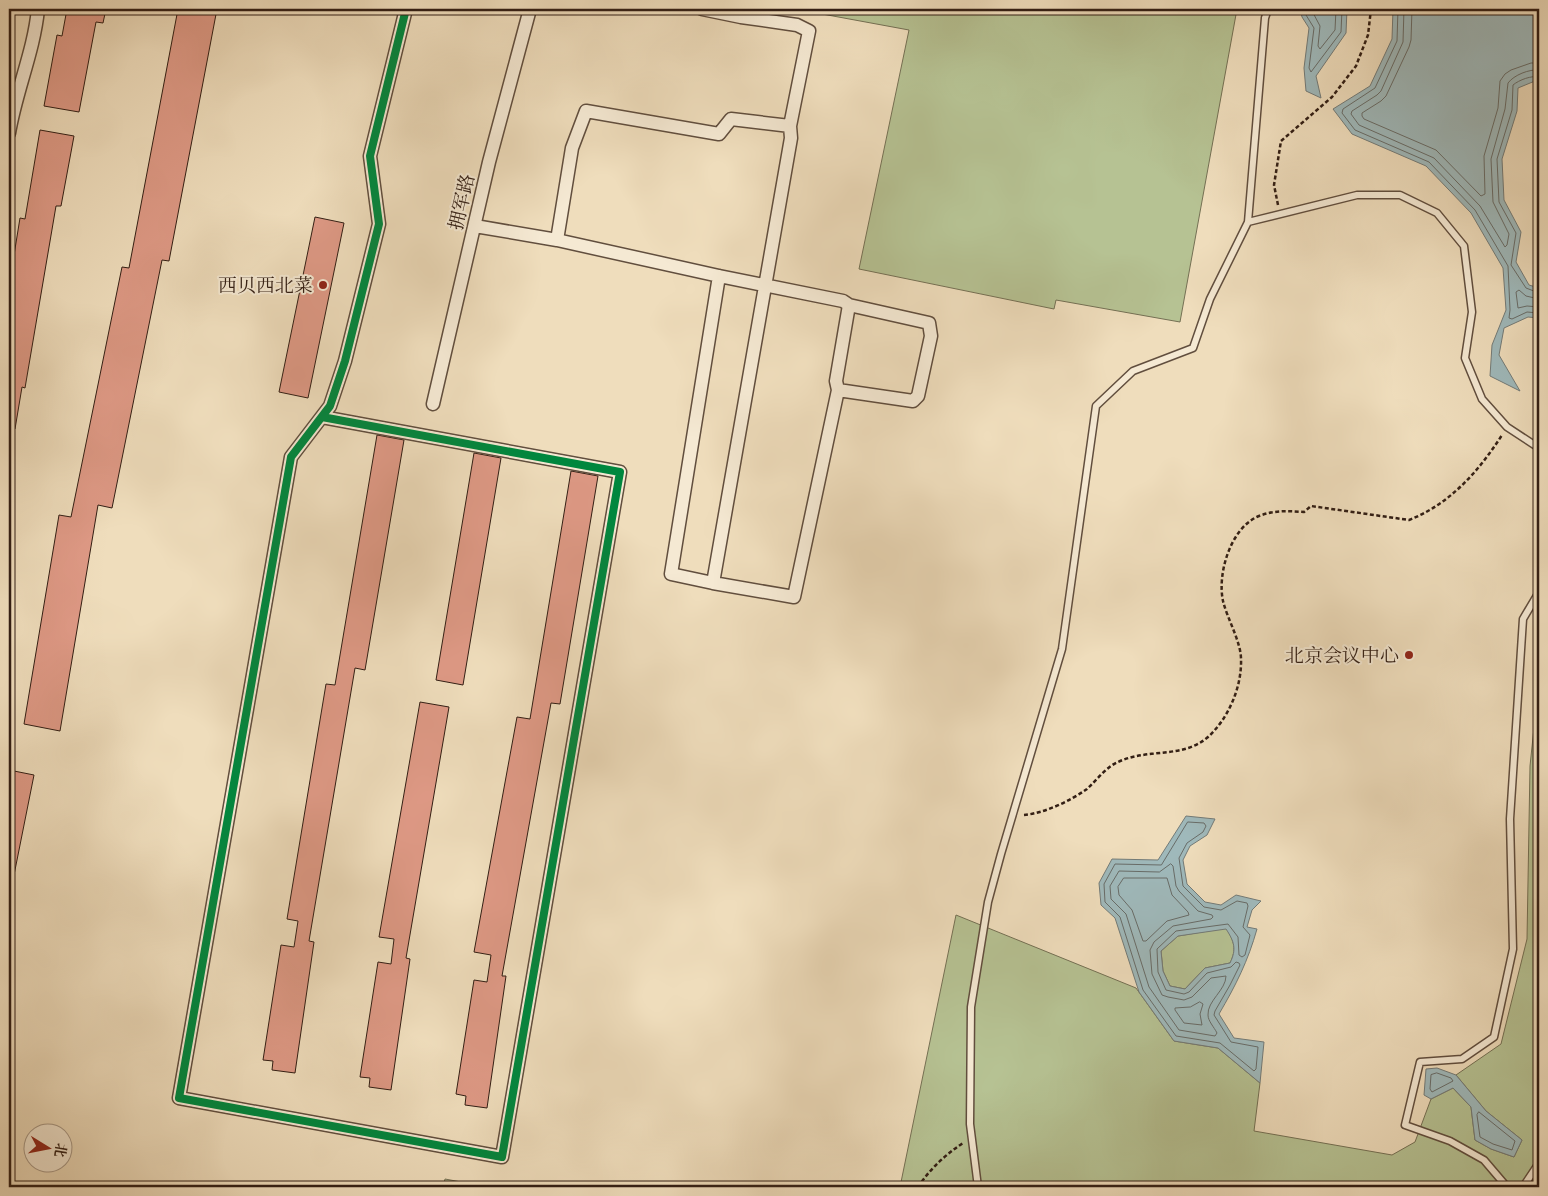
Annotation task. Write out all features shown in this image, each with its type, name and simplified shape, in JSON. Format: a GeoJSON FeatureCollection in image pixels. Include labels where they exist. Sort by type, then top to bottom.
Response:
{"type":"FeatureCollection","features":[{"type":"Feature","properties":{"kind":"street"},"geometry":{"type":"LineString","coordinates":[[9,133],[13,109],[36,26],[38,9]]}},
{"type":"Feature","properties":{"kind":"street"},"geometry":{"type":"LineString","coordinates":[[322,417],[620,472],[502,1157],[178,1098],[291,457],[330,406],[345,362],[379,224],[370,156],[406,9]]}},
{"type":"Feature","properties":{"kind":"street","name":"拥军路"},"geometry":{"type":"LineString","coordinates":[[434,404],[489,162],[530,9]]}},
{"type":"Feature","properties":{"kind":"street"},"geometry":{"type":"LineString","coordinates":[[702,9],[741,17],[796,24],[809,31],[790,126],[791,138],[713,584]]}},
{"type":"Feature","properties":{"kind":"street"},"geometry":{"type":"LineString","coordinates":[[556,240],[572,148],[586,111],[719,134],[731,119],[790,126]]}},
{"type":"Feature","properties":{"kind":"street"},"geometry":{"type":"LineString","coordinates":[[474,226],[556,240],[719,276],[765,284],[843,301],[849,306],[930,323],[930,336],[918,396],[913,401],[838,390]]}},
{"type":"Feature","properties":{"kind":"street"},"geometry":{"type":"LineString","coordinates":[[719,276],[671,574],[713,584],[794,597],[838,390],[836,382],[849,306]]}},
{"type":"Feature","properties":{"kind":"lane"},"geometry":{"type":"LineString","coordinates":[[978,1187],[970,1124],[971,1007],[988,902],[1062,648],[1096,406],[1133,372],[1193,348],[1210,299],[1248,222],[1265,18],[1268,9]]}},
{"type":"Feature","properties":{"kind":"lane"},"geometry":{"type":"LineString","coordinates":[[1248,222],[1357,195],[1400,196],[1437,213],[1464,246],[1472,312],[1465,358],[1482,399],[1507,427],[1539,448]]}},
{"type":"Feature","properties":{"kind":"lane"},"geometry":{"type":"LineString","coordinates":[[1507,1187],[1484,1160],[1450,1141],[1404,1125],[1420,1062],[1462,1059],[1494,1038],[1513,948],[1510,819],[1523,618],[1539,592]]}},
{"type":"Feature","properties":{"kind":"lane"},"geometry":{"type":"LineString","coordinates":[[1523,1187],[1539,1162]]}},
{"type":"Feature","properties":{"kind":"path"},"geometry":{"type":"LineString","coordinates":[[1280,215],[1274,185],[1281,141],[1332,97],[1356,66],[1368,35],[1371,9]]}},
{"type":"Feature","properties":{"kind":"path"},"geometry":{"type":"LineString","coordinates":[[1012,816],[1031,814],[1059,804],[1085,790],[1116,763],[1131,756],[1182,750],[1208,737],[1226,716],[1241,678],[1242,656],[1223,600],[1221,578],[1227,554],[1240,531],[1258,516],[1278,511],[1304,512],[1311,506],[1409,520],[1424,514],[1457,491],[1488,457],[1507,427]]}},
{"type":"Feature","properties":{"kind":"path"},"geometry":{"type":"LineString","coordinates":[[918,1187],[927,1174],[948,1153],[972,1138]]}},
{"type":"Feature","properties":{"kind":"green space"},"geometry":{"type":"Polygon","coordinates":[[[795,9],[1237,9],[1180,322],[1056,300],[1054,309],[859,269],[909,30],[795,9]]]}},
{"type":"Feature","properties":{"kind":"green space"},"geometry":{"type":"Polygon","coordinates":[[[1539,680],[1539,1187],[900,1187],[956,915],[1136,988],[1174,1041],[1218,1048],[1260,1083],[1254,1131],[1392,1155],[1415,1142],[1431,1099],[1453,1088],[1471,1107],[1475,1140],[1491,1149],[1514,1157],[1522,1140],[1486,1111],[1456,1075],[1501,1044],[1527,939],[1530,766],[1539,680]]]}},
{"type":"Feature","properties":{"kind":"green space"},"geometry":{"type":"Polygon","coordinates":[[[1226,928],[1234,945],[1230,963],[1205,968],[1185,989],[1170,986],[1163,971],[1161,951],[1178,936],[1226,928]]]}},
{"type":"Feature","properties":{"kind":"green space"},"geometry":{"type":"Polygon","coordinates":[[[445,1179],[488,1187],[443,1187],[445,1179]]]}},
{"type":"Feature","properties":{"kind":"water"},"geometry":{"type":"Polygon","coordinates":[[[1300,9],[1347,9],[1346,33],[1316,76],[1321,98],[1306,91],[1304,68],[1309,28],[1302,17],[1300,9]]]}},
{"type":"Feature","properties":{"kind":"water"},"geometry":{"type":"Polygon","coordinates":[[[1393,9],[1539,9],[1539,83],[1535,81],[1518,88],[1517,111],[1502,159],[1504,200],[1521,232],[1516,262],[1529,285],[1539,288],[1539,318],[1528,317],[1504,328],[1499,355],[1520,391],[1490,376],[1492,345],[1506,310],[1503,268],[1471,213],[1426,166],[1352,134],[1333,109],[1370,86],[1392,39],[1393,9]]]}},
{"type":"Feature","properties":{"kind":"water"},"geometry":{"type":"Polygon","coordinates":[[[1186,816],[1215,819],[1207,835],[1190,846],[1183,860],[1187,884],[1205,902],[1221,905],[1236,895],[1261,901],[1252,910],[1247,927],[1257,929],[1250,952],[1219,1014],[1234,1038],[1264,1042],[1260,1083],[1218,1048],[1174,1041],[1139,992],[1115,918],[1101,905],[1099,883],[1112,859],[1158,860],[1186,816]],[[1226,929],[1178,936],[1161,951],[1163,971],[1170,986],[1185,989],[1205,968],[1230,963],[1234,949],[1226,929]]]}},
{"type":"Feature","properties":{"kind":"water"},"geometry":{"type":"Polygon","coordinates":[[[1437,1068],[1456,1075],[1486,1111],[1522,1140],[1514,1157],[1491,1149],[1475,1140],[1471,1107],[1453,1088],[1431,1099],[1424,1095],[1426,1069],[1437,1068]]]}},
{"type":"Feature","properties":{"kind":"building"},"geometry":{"type":"Polygon","coordinates":[[[67,9],[106,9],[103,23],[96,22],[79,112],[44,106],[57,35],[62,36],[67,9]]]}},
{"type":"Feature","properties":{"kind":"building"},"geometry":{"type":"Polygon","coordinates":[[[178,9],[217,9],[169,261],[162,260],[112,508],[98,505],[60,731],[24,724],[59,515],[71,517],[122,267],[129,268],[178,9]]]}},
{"type":"Feature","properties":{"kind":"building"},"geometry":{"type":"Polygon","coordinates":[[[40,130],[74,136],[61,206],[56,206],[25,388],[22,387],[15,429],[9,428],[9,286],[20,218],[25,219],[40,130]]]}},
{"type":"Feature","properties":{"kind":"building"},"geometry":{"type":"Polygon","coordinates":[[[315,217],[344,223],[308,398],[279,392],[315,217]]]}},
{"type":"Feature","properties":{"kind":"building"},"geometry":{"type":"Polygon","coordinates":[[[377,435],[404,440],[365,670],[355,668],[309,941],[314,942],[295,1073],[272,1070],[273,1061],[263,1060],[281,945],[294,947],[298,921],[287,919],[326,684],[335,685],[377,435]]]}},
{"type":"Feature","properties":{"kind":"building"},"geometry":{"type":"Polygon","coordinates":[[[474,453],[501,458],[463,685],[436,680],[474,453]]]}},
{"type":"Feature","properties":{"kind":"building"},"geometry":{"type":"Polygon","coordinates":[[[571,471],[598,476],[560,704],[551,703],[502,976],[506,976],[487,1108],[465,1105],[466,1096],[456,1094],[474,980],[487,982],[491,955],[474,952],[517,717],[530,719],[571,471]]]}},
{"type":"Feature","properties":{"kind":"building"},"geometry":{"type":"Polygon","coordinates":[[[420,702],[449,707],[406,958],[410,959],[391,1090],[369,1087],[370,1078],[360,1077],[378,962],[391,964],[394,939],[379,937],[420,702]]]}},
{"type":"Feature","properties":{"kind":"building"},"geometry":{"type":"Polygon","coordinates":[[[9,770],[34,775],[14,875],[9,875],[9,770]]]}},
{"type":"Feature","properties":{"kind":"cycle path"},"geometry":{"type":"LineString","coordinates":[[322,417],[620,472],[502,1157],[179,1098],[291,457],[330,406],[345,361],[379,224],[370,156],[406,9]]}},
{"type":"Feature","properties":{"kind":"place","name":"西贝西北菜"},"geometry":{"type":"Point","coordinates":[323,285]}},
{"type":"Feature","properties":{"kind":"place","name":"北京会议中心"},"geometry":{"type":"Point","coordinates":[1409,655]}}]}
